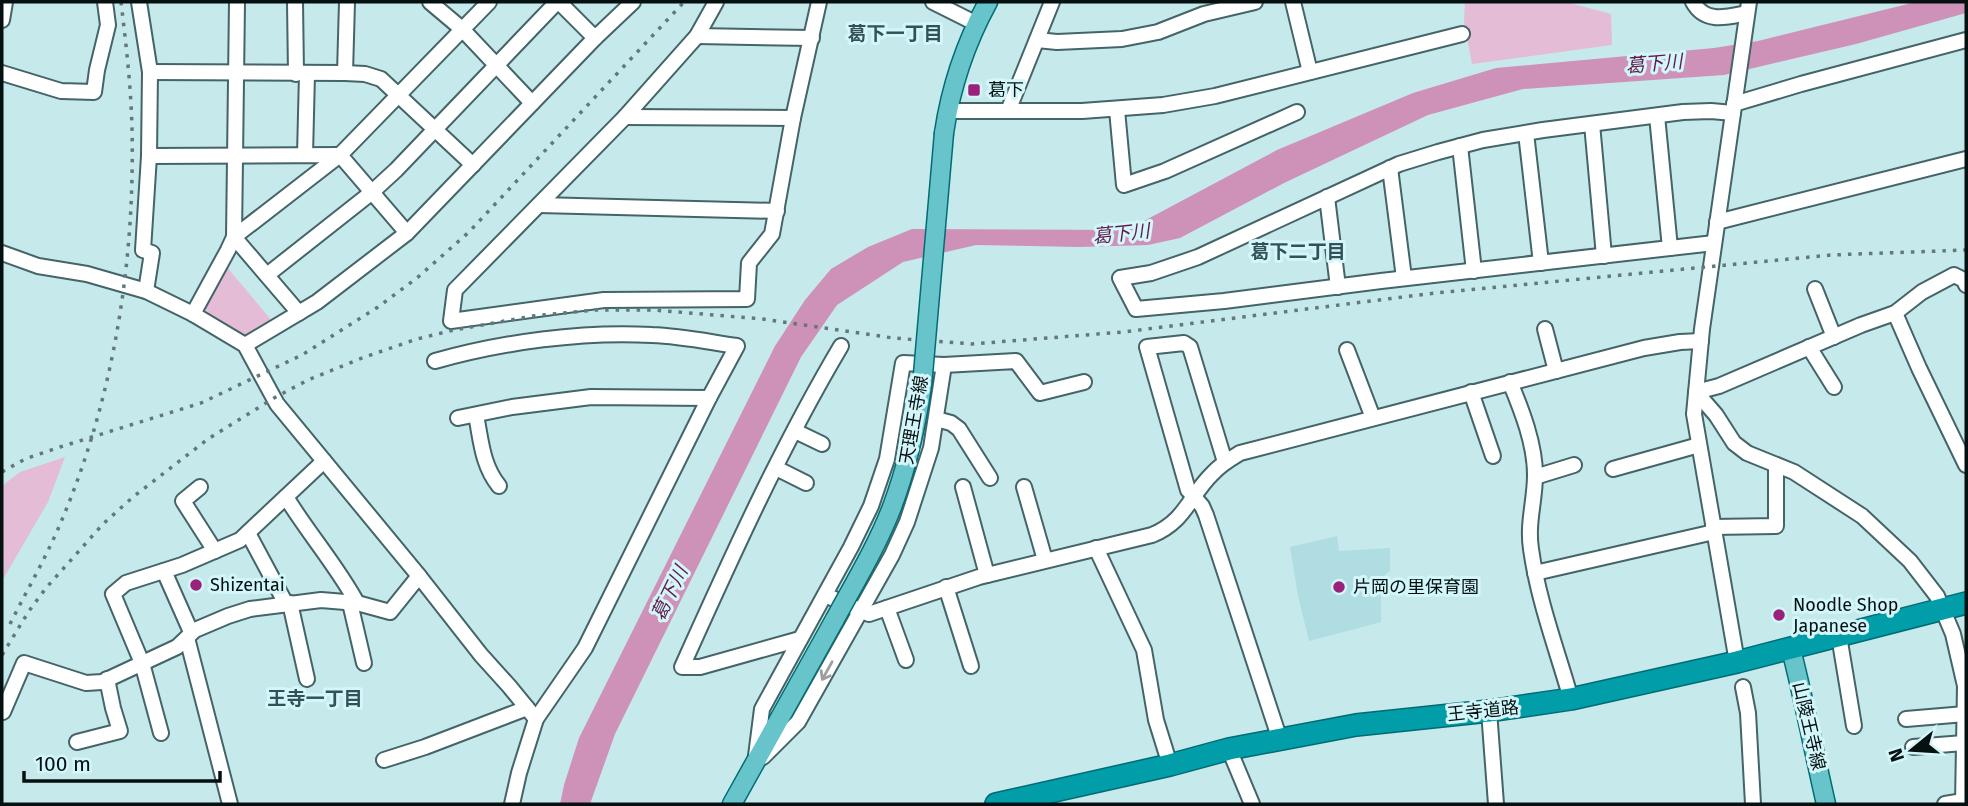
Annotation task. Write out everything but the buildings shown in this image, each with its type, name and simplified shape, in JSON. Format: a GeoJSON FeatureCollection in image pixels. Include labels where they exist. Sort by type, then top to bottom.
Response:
{"type":"FeatureCollection","features":[{"type":"Feature","properties":{"kind":"highway","name":"王寺道路"},"geometry":{"type":"LineString","coordinates":[[996,804],[1062,797],[1229,749],[1356,724],[1489,711],[1571,699],[1791,649],[1966,603]]}},
{"type":"Feature","properties":{"kind":"main road","name":"天理王寺線"},"geometry":{"type":"LineString","coordinates":[[732,804],[863,568],[891,510],[905,469],[922,386],[944,133],[957,72],[988,2]]}},
{"type":"Feature","properties":{"kind":"main road","name":"山陵王寺線"},"geometry":{"type":"LineString","coordinates":[[1791,649],[1808,714],[1826,804]]}},
{"type":"Feature","properties":{"kind":"street"},"geometry":{"type":"LineString","coordinates":[[2,20],[5,2]]}},
{"type":"Feature","properties":{"kind":"street"},"geometry":{"type":"LineString","coordinates":[[2,73],[61,91],[94,92],[108,25],[105,2]]}},
{"type":"Feature","properties":{"kind":"street"},"geometry":{"type":"LineString","coordinates":[[139,2],[150,72],[149,156],[143,250],[152,253],[146,291]]}},
{"type":"Feature","properties":{"kind":"street"},"geometry":{"type":"LineString","coordinates":[[193,314],[234,237],[237,2]]}},
{"type":"Feature","properties":{"kind":"street"},"geometry":{"type":"LineString","coordinates":[[295,2],[302,74],[305,155]]}},
{"type":"Feature","properties":{"kind":"street"},"geometry":{"type":"LineString","coordinates":[[345,74],[347,2]]}},
{"type":"Feature","properties":{"kind":"street"},"geometry":{"type":"LineString","coordinates":[[430,2],[461,29],[532,103]]}},
{"type":"Feature","properties":{"kind":"street"},"geometry":{"type":"LineString","coordinates":[[234,237],[340,155],[489,2]]}},
{"type":"Feature","properties":{"kind":"street"},"geometry":{"type":"LineString","coordinates":[[267,275],[371,193],[436,130],[558,2],[595,38]]}},
{"type":"Feature","properties":{"kind":"street"},"geometry":{"type":"LineString","coordinates":[[245,345],[331,292],[407,233],[633,2]]}},
{"type":"Feature","properties":{"kind":"street"},"geometry":{"type":"LineString","coordinates":[[716,2],[697,36],[625,117],[455,290],[451,321],[604,300],[747,299],[749,262],[772,234],[793,118],[819,2]]}},
{"type":"Feature","properties":{"kind":"street"},"geometry":{"type":"LineString","coordinates":[[933,2],[976,24]]}},
{"type":"Feature","properties":{"kind":"street"},"geometry":{"type":"LineString","coordinates":[[1008,111],[1052,2]]}},
{"type":"Feature","properties":{"kind":"street"},"geometry":{"type":"LineString","coordinates":[[1037,40],[1057,42],[1122,39],[1158,32],[1204,14],[1255,2]]}},
{"type":"Feature","properties":{"kind":"street"},"geometry":{"type":"LineString","coordinates":[[1293,2],[1310,72]]}},
{"type":"Feature","properties":{"kind":"street"},"geometry":{"type":"LineString","coordinates":[[1693,2],[1699,11],[1713,18],[1748,7],[1714,243],[1694,414],[1737,662]]}},
{"type":"Feature","properties":{"kind":"street"},"geometry":{"type":"LineString","coordinates":[[948,111],[1117,110],[1190,101],[1462,34]]}},
{"type":"Feature","properties":{"kind":"street"},"geometry":{"type":"LineString","coordinates":[[697,36],[812,38]]}},
{"type":"Feature","properties":{"kind":"street"},"geometry":{"type":"LineString","coordinates":[[1714,243],[1136,309],[1120,278],[1151,273],[1198,257],[1390,168],[1460,146],[1525,133],[1733,108],[1801,84],[1966,40]]}},
{"type":"Feature","properties":{"kind":"street"},"geometry":{"type":"LineString","coordinates":[[150,72],[373,76],[381,79],[473,164]]}},
{"type":"Feature","properties":{"kind":"street"},"geometry":{"type":"LineString","coordinates":[[1117,110],[1124,185],[1166,171],[1297,112]]}},
{"type":"Feature","properties":{"kind":"street"},"geometry":{"type":"LineString","coordinates":[[1657,116],[1670,248]]}},
{"type":"Feature","properties":{"kind":"street"},"geometry":{"type":"LineString","coordinates":[[625,117],[793,118]]}},
{"type":"Feature","properties":{"kind":"street"},"geometry":{"type":"LineString","coordinates":[[1592,124],[1604,256]]}},
{"type":"Feature","properties":{"kind":"street"},"geometry":{"type":"LineString","coordinates":[[1525,133],[1541,263]]}},
{"type":"Feature","properties":{"kind":"street"},"geometry":{"type":"LineString","coordinates":[[1460,146],[1474,271]]}},
{"type":"Feature","properties":{"kind":"street"},"geometry":{"type":"LineString","coordinates":[[149,156],[340,155]]}},
{"type":"Feature","properties":{"kind":"street"},"geometry":{"type":"LineString","coordinates":[[340,155],[407,233]]}},
{"type":"Feature","properties":{"kind":"street"},"geometry":{"type":"LineString","coordinates":[[1717,222],[1966,159]]}},
{"type":"Feature","properties":{"kind":"street"},"geometry":{"type":"LineString","coordinates":[[1390,168],[1404,278]]}},
{"type":"Feature","properties":{"kind":"street"},"geometry":{"type":"LineString","coordinates":[[1327,197],[1338,286]]}},
{"type":"Feature","properties":{"kind":"street"},"geometry":{"type":"LineString","coordinates":[[539,205],[777,211]]}},
{"type":"Feature","properties":{"kind":"street"},"geometry":{"type":"LineString","coordinates":[[234,237],[299,313]]}},
{"type":"Feature","properties":{"kind":"street"},"geometry":{"type":"LineString","coordinates":[[2,253],[38,266],[87,275],[146,291],[193,314],[245,345],[277,404],[531,714]]}},
{"type":"Feature","properties":{"kind":"street"},"geometry":{"type":"LineString","coordinates":[[1696,392],[1719,387],[1895,313],[1922,292],[1954,275],[1964,280],[1966,285]]}},
{"type":"Feature","properties":{"kind":"street"},"geometry":{"type":"LineString","coordinates":[[1815,289],[1834,337]]}},
{"type":"Feature","properties":{"kind":"street"},"geometry":{"type":"LineString","coordinates":[[1895,313],[1966,466]]}},
{"type":"Feature","properties":{"kind":"street"},"geometry":{"type":"LineString","coordinates":[[1545,329],[1556,371]]}},
{"type":"Feature","properties":{"kind":"street"},"geometry":{"type":"LineString","coordinates":[[435,361],[509,344],[621,334],[652,335],[737,346],[585,648],[531,714],[512,804]]}},
{"type":"Feature","properties":{"kind":"street"},"geometry":{"type":"LineString","coordinates":[[825,595],[869,614],[987,575],[1152,535],[1176,521],[1212,473],[1240,453],[1662,344],[1701,341]]}},
{"type":"Feature","properties":{"kind":"street"},"geometry":{"type":"LineString","coordinates":[[1225,462],[1190,347],[1184,342],[1147,347],[1188,490],[1206,515],[1280,740]]}},
{"type":"Feature","properties":{"kind":"street"},"geometry":{"type":"LineString","coordinates":[[800,639],[700,667],[682,667],[776,468],[841,346]]}},
{"type":"Feature","properties":{"kind":"street"},"geometry":{"type":"LineString","coordinates":[[1809,347],[1834,387]]}},
{"type":"Feature","properties":{"kind":"street"},"geometry":{"type":"LineString","coordinates":[[1347,351],[1373,418]]}},
{"type":"Feature","properties":{"kind":"street"},"geometry":{"type":"LineString","coordinates":[[755,764],[762,709],[871,506],[887,459],[903,363],[944,365],[1016,361],[1040,393],[1084,382]]}},
{"type":"Feature","properties":{"kind":"street"},"geometry":{"type":"LineString","coordinates":[[755,764],[798,722],[892,555],[907,522],[931,448],[944,365]]}},
{"type":"Feature","properties":{"kind":"street"},"geometry":{"type":"LineString","coordinates":[[1510,382],[1520,407],[1534,462],[1535,477],[1529,526],[1535,573],[1571,699]]}},
{"type":"Feature","properties":{"kind":"street"},"geometry":{"type":"LineString","coordinates":[[1696,392],[1716,415],[1734,443],[1747,453],[1794,472],[1862,516],[1910,561],[1944,610],[1953,634],[1965,685],[1963,803],[1945,804]]}},
{"type":"Feature","properties":{"kind":"street"},"geometry":{"type":"LineString","coordinates":[[1471,393],[1493,456]]}},
{"type":"Feature","properties":{"kind":"street"},"geometry":{"type":"LineString","coordinates":[[458,418],[512,407],[592,397],[709,398]]}},
{"type":"Feature","properties":{"kind":"street"},"geometry":{"type":"LineString","coordinates":[[477,415],[486,465],[499,486]]}},
{"type":"Feature","properties":{"kind":"street"},"geometry":{"type":"LineString","coordinates":[[936,419],[960,429],[990,478]]}},
{"type":"Feature","properties":{"kind":"street"},"geometry":{"type":"LineString","coordinates":[[795,431],[822,444]]}},
{"type":"Feature","properties":{"kind":"street"},"geometry":{"type":"LineString","coordinates":[[1613,470],[1699,445]]}},
{"type":"Feature","properties":{"kind":"street"},"geometry":{"type":"LineString","coordinates":[[161,733],[142,663],[113,594],[126,583],[164,571],[240,540],[324,461]]}},
{"type":"Feature","properties":{"kind":"street"},"geometry":{"type":"LineString","coordinates":[[1535,477],[1574,465]]}},
{"type":"Feature","properties":{"kind":"street"},"geometry":{"type":"LineString","coordinates":[[1535,573],[1714,529],[1776,526],[1776,465]]}},
{"type":"Feature","properties":{"kind":"street"},"geometry":{"type":"LineString","coordinates":[[776,468],[806,483]]}},
{"type":"Feature","properties":{"kind":"street"},"geometry":{"type":"LineString","coordinates":[[200,487],[183,501],[215,551]]}},
{"type":"Feature","properties":{"kind":"street"},"geometry":{"type":"LineString","coordinates":[[963,487],[987,575]]}},
{"type":"Feature","properties":{"kind":"street"},"geometry":{"type":"LineString","coordinates":[[1024,487],[1045,560]]}},
{"type":"Feature","properties":{"kind":"street"},"geometry":{"type":"LineString","coordinates":[[286,497],[340,573],[354,603],[364,663]]}},
{"type":"Feature","properties":{"kind":"street"},"geometry":{"type":"LineString","coordinates":[[248,533],[288,603],[307,680]]}},
{"type":"Feature","properties":{"kind":"street"},"geometry":{"type":"LineString","coordinates":[[1096,548],[1144,650],[1156,720],[1170,765]]}},
{"type":"Feature","properties":{"kind":"street"},"geometry":{"type":"LineString","coordinates":[[164,571],[189,635],[230,804]]}},
{"type":"Feature","properties":{"kind":"street"},"geometry":{"type":"LineString","coordinates":[[3,712],[24,663],[94,684],[177,647],[189,635],[240,612],[321,600],[354,603],[390,612],[419,576]]}},
{"type":"Feature","properties":{"kind":"street"},"geometry":{"type":"LineString","coordinates":[[946,587],[971,666]]}},
{"type":"Feature","properties":{"kind":"street"},"geometry":{"type":"LineString","coordinates":[[887,608],[906,660]]}},
{"type":"Feature","properties":{"kind":"street"},"geometry":{"type":"LineString","coordinates":[[1839,636],[1853,726]]}},
{"type":"Feature","properties":{"kind":"street"},"geometry":{"type":"LineString","coordinates":[[77,742],[120,731],[107,679]]}},
{"type":"Feature","properties":{"kind":"street"},"geometry":{"type":"LineString","coordinates":[[1743,687],[1748,713],[1753,804]]}},
{"type":"Feature","properties":{"kind":"street"},"geometry":{"type":"LineString","coordinates":[[1489,711],[1496,804]]}},
{"type":"Feature","properties":{"kind":"street"},"geometry":{"type":"LineString","coordinates":[[384,760],[531,714]]}},
{"type":"Feature","properties":{"kind":"street"},"geometry":{"type":"LineString","coordinates":[[1906,719],[1965,714]]}},
{"type":"Feature","properties":{"kind":"street"},"geometry":{"type":"LineString","coordinates":[[1913,747],[1965,735]]}},
{"type":"Feature","properties":{"kind":"street"},"geometry":{"type":"LineString","coordinates":[[1229,749],[1251,804]]}},
{"type":"Feature","properties":{"kind":"shaded area"},"geometry":{"type":"Polygon","coordinates":[[[1465,2],[1566,2],[1611,14],[1612,45],[1472,64],[1464,21],[1465,2]]]}},
{"type":"Feature","properties":{"kind":"shaded area"},"geometry":{"type":"Polygon","coordinates":[[[226,266],[272,321],[248,337],[207,315],[205,304],[226,266]]]}},
{"type":"Feature","properties":{"kind":"shaded area"},"geometry":{"type":"Polygon","coordinates":[[[65,457],[48,502],[2,581],[2,486],[20,472],[65,457]]]}},
{"type":"Feature","properties":{"kind":"shaded area","name":"片岡の里保育園"},"geometry":{"type":"Polygon","coordinates":[[[1337,536],[1339,551],[1390,548],[1390,571],[1381,578],[1381,622],[1309,641],[1290,547],[1337,536]]]}},
{"type":"Feature","properties":{"kind":"water","name":"葛下川"},"geometry":{"type":"Polygon","coordinates":[[[1916,2],[1966,2],[1966,13],[1856,44],[1724,75],[1523,89],[1428,115],[1284,183],[1180,238],[1148,245],[976,245],[903,262],[837,305],[801,357],[615,734],[590,804],[560,804],[579,738],[775,346],[805,300],[831,269],[868,247],[912,229],[1127,230],[1277,150],[1413,93],[1496,68],[1714,48],[1758,41],[1916,2]]]}},
{"type":"Feature","properties":{"kind":"railway"},"geometry":{"type":"LineString","coordinates":[[10,624],[53,541],[77,481],[93,432],[117,333],[132,180],[131,97],[121,2]]}},
{"type":"Feature","properties":{"kind":"railway"},"geometry":{"type":"LineString","coordinates":[[2,472],[25,459],[201,403],[302,355],[378,307],[417,278],[469,232],[684,2]]}},
{"type":"Feature","properties":{"kind":"railway"},"geometry":{"type":"LineString","coordinates":[[2,655],[46,588],[103,524],[133,497],[208,439],[308,380],[417,339],[454,330],[533,316],[595,310],[653,310],[763,319],[893,338],[972,344],[1123,332],[1435,293],[1831,255],[1966,250]]}},
{"type":"Feature","properties":{"kind":"place","name":"葛下"},"geometry":{"type":"Point","coordinates":[974,90]}},
{"type":"Feature","properties":{"kind":"place","name":"Shizentai"},"geometry":{"type":"Point","coordinates":[196,585]}},
{"type":"Feature","properties":{"kind":"place","name":"片岡の里保育園"},"geometry":{"type":"Point","coordinates":[1339,587]}},
{"type":"Feature","properties":{"kind":"place","name":"Noodle Shop Japanese"},"geometry":{"type":"Point","coordinates":[1779,615]}},
{"type":"Feature","properties":{"kind":"district","name":"葛下一丁目"},"geometry":{"type":"Point","coordinates":[895,33]}},
{"type":"Feature","properties":{"kind":"district","name":"葛下二丁目"},"geometry":{"type":"Point","coordinates":[1298,251]}},
{"type":"Feature","properties":{"kind":"district","name":"王寺一丁目"},"geometry":{"type":"Point","coordinates":[315,698]}}]}
